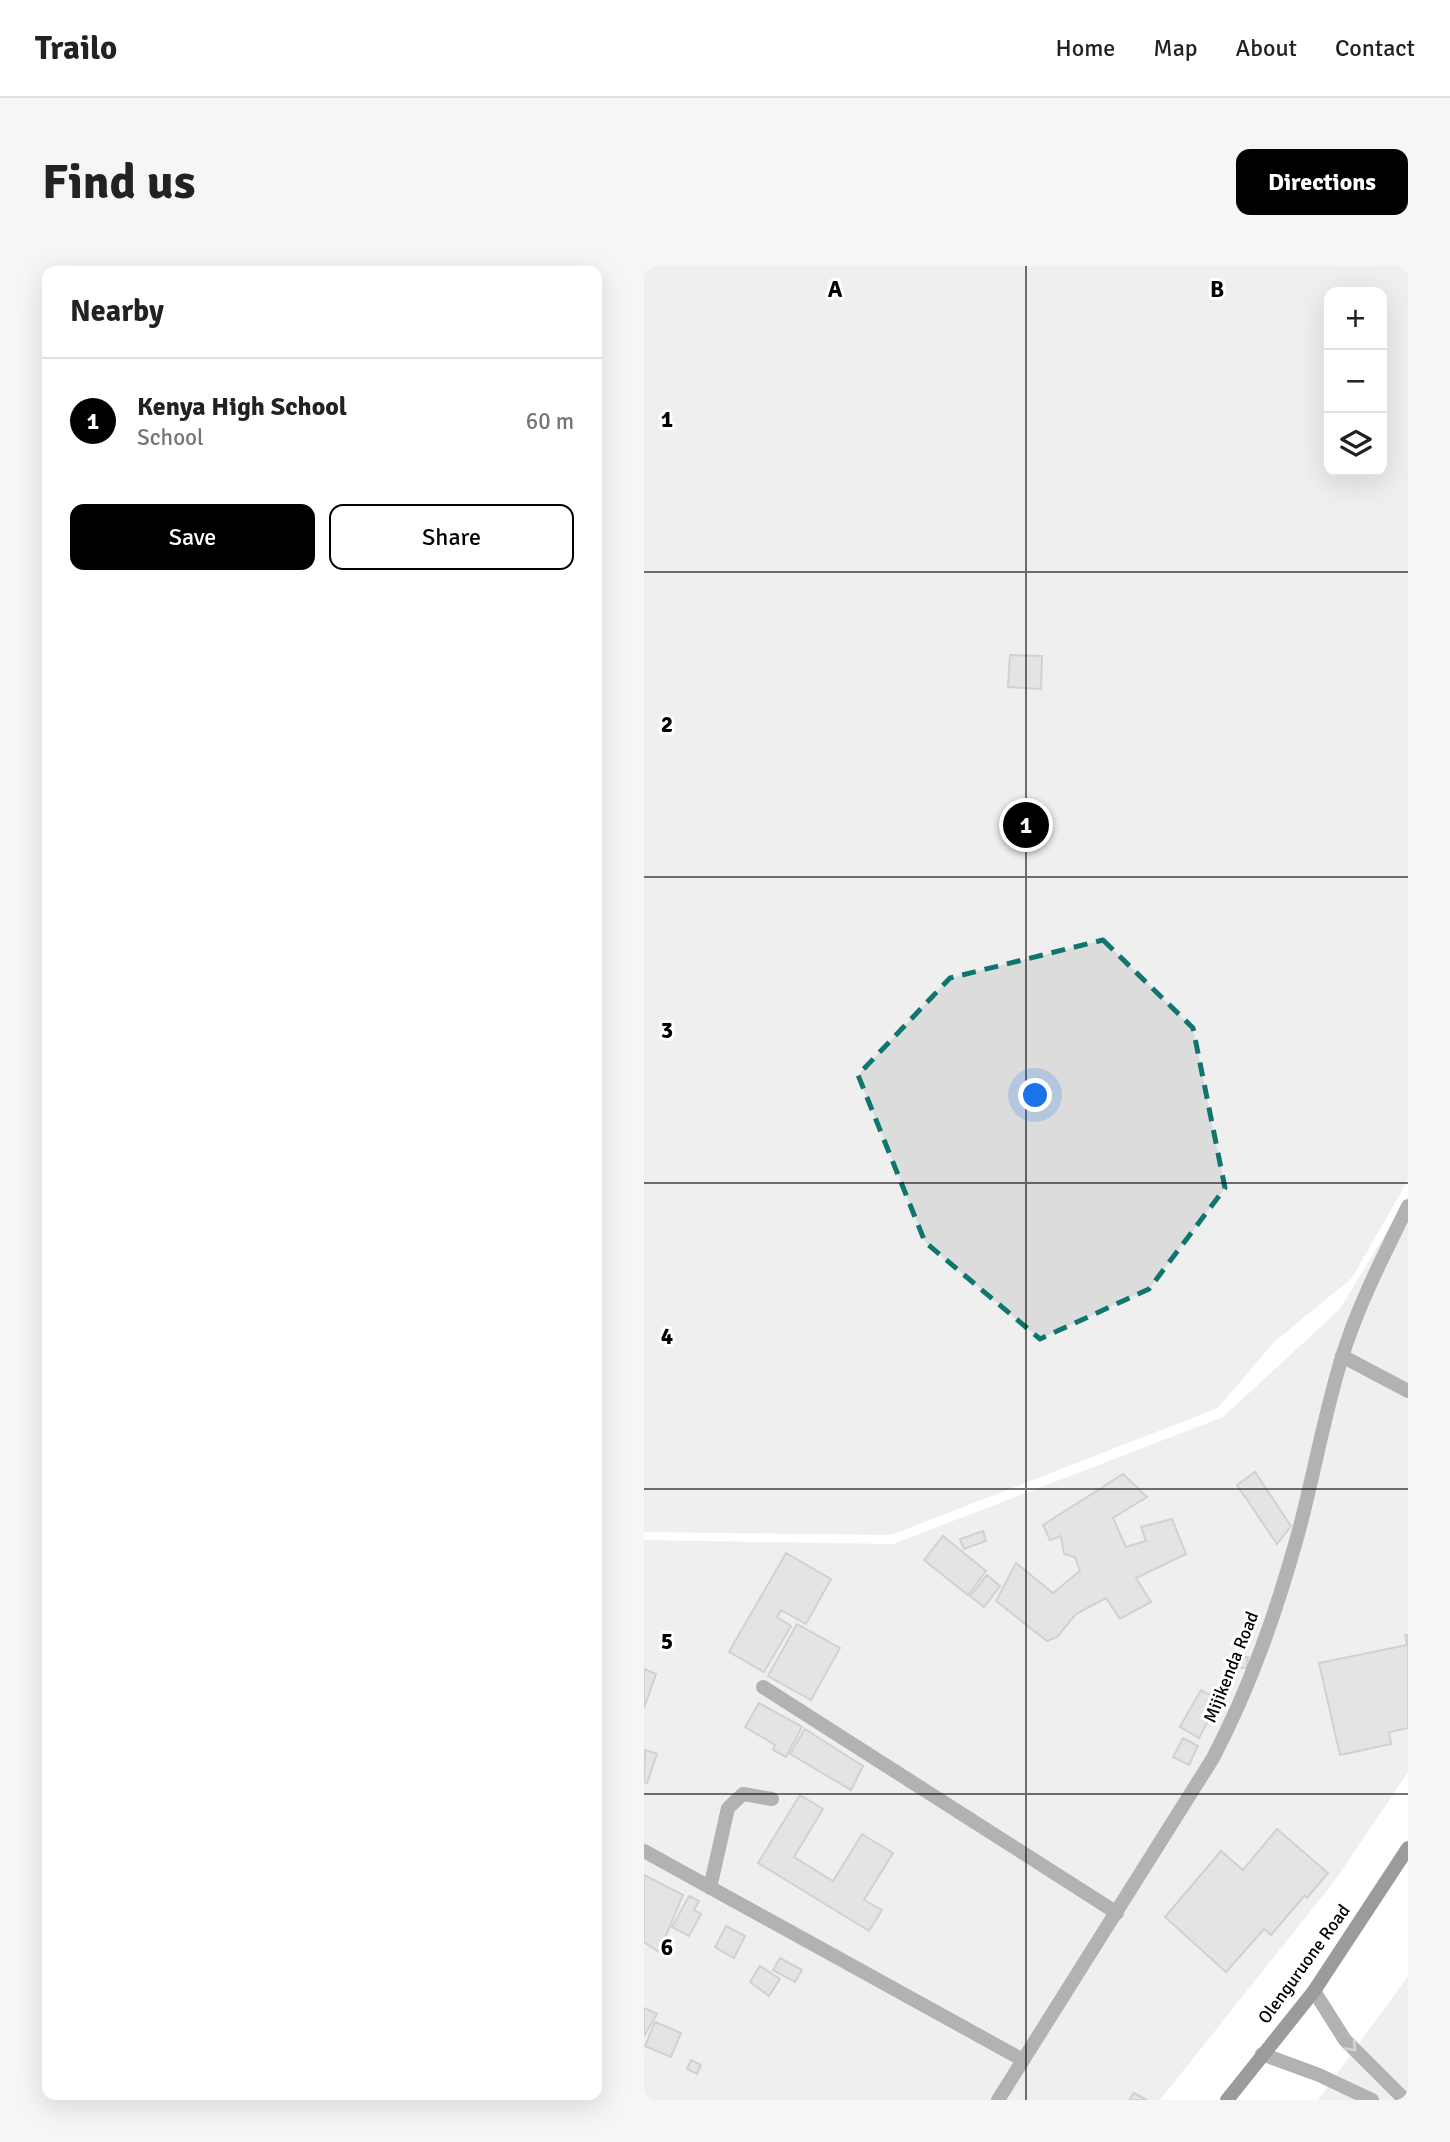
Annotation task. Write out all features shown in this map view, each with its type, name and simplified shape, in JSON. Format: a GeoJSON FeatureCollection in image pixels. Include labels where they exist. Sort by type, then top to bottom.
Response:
{"type":"FeatureCollection","features":[{"type":"Feature","properties":{"kind":"street","name":"Mijikenda Road"},"geometry":{"type":"LineString","coordinates":[[998,2100],[1213,1758],[1241,1704],[1263,1647],[1297,1534],[1342,1356],[1375,1272],[1408,1206]]}},
{"type":"Feature","properties":{"kind":"street"},"geometry":{"type":"LineString","coordinates":[[1342,1356],[1408,1391]]}},
{"type":"Feature","properties":{"kind":"street"},"geometry":{"type":"LineString","coordinates":[[763,1688],[1117,1913]]}},
{"type":"Feature","properties":{"kind":"street"},"geometry":{"type":"LineString","coordinates":[[710,1888],[728,1808],[743,1794],[772,1799]]}},
{"type":"Feature","properties":{"kind":"street","name":"Olenguruone Road"},"geometry":{"type":"LineString","coordinates":[[1227,2100],[1314,1991],[1408,1848]]}},
{"type":"Feature","properties":{"kind":"street"},"geometry":{"type":"LineString","coordinates":[[644,1852],[1023,2060]]}},
{"type":"Feature","properties":{"kind":"street"},"geometry":{"type":"LineString","coordinates":[[1314,1991],[1346,2040],[1405,2100]]}},
{"type":"Feature","properties":{"kind":"street"},"geometry":{"type":"LineString","coordinates":[[1262,2054],[1319,2075],[1372,2100]]}},
{"type":"Feature","properties":{"kind":"highlighted area"},"geometry":{"type":"Polygon","coordinates":[[[1103,940],[1193,1028],[1225,1188],[1149,1289],[1040,1339],[925,1242],[858,1075],[950,978],[1103,940]]]}},
{"type":"Feature","properties":{"kind":"shaded area"},"geometry":{"type":"Polygon","coordinates":[[[644,266],[1408,266],[1408,1180],[1352,1278],[1274,1342],[1218,1408],[891,1535],[644,1532],[644,266]]]}},
{"type":"Feature","properties":{"kind":"shaded area"},"geometry":{"type":"Polygon","coordinates":[[[1408,1196],[1408,1772],[1336,1879],[1160,2100],[644,2100],[644,1540],[893,1544],[1223,1417],[1340,1309],[1408,1196]]]}},
{"type":"Feature","properties":{"kind":"shaded area"},"geometry":{"type":"Polygon","coordinates":[[[1408,1976],[1408,2100],[1318,2100],[1408,1976]]]}},
{"type":"Feature","properties":{"kind":"building"},"geometry":{"type":"Polygon","coordinates":[[[1010,655],[1042,656],[1041,689],[1008,687],[1010,655]]]}},
{"type":"Feature","properties":{"kind":"building"},"geometry":{"type":"Polygon","coordinates":[[[1255,1472],[1291,1526],[1277,1544],[1237,1485],[1255,1472]]]}},
{"type":"Feature","properties":{"kind":"building"},"geometry":{"type":"Polygon","coordinates":[[[1123,1474],[1147,1497],[1113,1518],[1126,1547],[1146,1541],[1141,1527],[1172,1519],[1186,1554],[1136,1578],[1151,1602],[1120,1619],[1106,1598],[1076,1614],[1057,1637],[1047,1641],[996,1601],[1016,1563],[1053,1593],[1080,1571],[1075,1557],[1064,1554],[1061,1536],[1050,1540],[1043,1525],[1123,1474]]]}},
{"type":"Feature","properties":{"kind":"building"},"geometry":{"type":"Polygon","coordinates":[[[983,1531],[986,1541],[964,1549],[960,1539],[983,1531]]]}},
{"type":"Feature","properties":{"kind":"building"},"geometry":{"type":"Polygon","coordinates":[[[943,1536],[986,1571],[968,1595],[924,1560],[943,1536]]]}},
{"type":"Feature","properties":{"kind":"building"},"geometry":{"type":"Polygon","coordinates":[[[786,1553],[831,1579],[806,1624],[781,1610],[777,1617],[791,1626],[764,1672],[729,1652],[786,1553]]]}},
{"type":"Feature","properties":{"kind":"building"},"geometry":{"type":"Polygon","coordinates":[[[987,1575],[1000,1586],[984,1607],[970,1596],[987,1575]]]}},
{"type":"Feature","properties":{"kind":"building"},"geometry":{"type":"Polygon","coordinates":[[[797,1624],[840,1648],[811,1700],[768,1676],[797,1624]]]}},
{"type":"Feature","properties":{"kind":"building"},"geometry":{"type":"Polygon","coordinates":[[[1405,1635],[1408,1635],[1408,1728],[1389,1732],[1391,1744],[1340,1755],[1319,1663],[1407,1645],[1405,1635]]]}},
{"type":"Feature","properties":{"kind":"building"},"geometry":{"type":"Polygon","coordinates":[[[1241,1657],[1248,1657],[1247,1668],[1239,1668],[1241,1657]]]}},
{"type":"Feature","properties":{"kind":"building"},"geometry":{"type":"Polygon","coordinates":[[[644,1669],[656,1674],[644,1708],[644,1669]]]}},
{"type":"Feature","properties":{"kind":"building"},"geometry":{"type":"Polygon","coordinates":[[[1223,1680],[1230,1684],[1224,1698],[1216,1694],[1223,1680]]]}},
{"type":"Feature","properties":{"kind":"building"},"geometry":{"type":"Polygon","coordinates":[[[1201,1690],[1219,1700],[1199,1738],[1180,1727],[1201,1690]]]}},
{"type":"Feature","properties":{"kind":"building"},"geometry":{"type":"Polygon","coordinates":[[[759,1703],[802,1727],[786,1757],[773,1750],[775,1745],[745,1727],[759,1703]]]}},
{"type":"Feature","properties":{"kind":"building"},"geometry":{"type":"Polygon","coordinates":[[[805,1729],[863,1766],[851,1790],[790,1754],[805,1729]]]}},
{"type":"Feature","properties":{"kind":"building"},"geometry":{"type":"Polygon","coordinates":[[[1183,1738],[1198,1746],[1189,1765],[1173,1757],[1183,1738]]]}},
{"type":"Feature","properties":{"kind":"building"},"geometry":{"type":"Polygon","coordinates":[[[645,1750],[657,1754],[647,1783],[644,1782],[645,1750]]]}},
{"type":"Feature","properties":{"kind":"building"},"geometry":{"type":"Polygon","coordinates":[[[800,1795],[823,1809],[794,1857],[833,1881],[862,1834],[893,1853],[864,1900],[882,1910],[869,1931],[758,1863],[800,1795]]]}},
{"type":"Feature","properties":{"kind":"building"},"geometry":{"type":"Polygon","coordinates":[[[1277,1829],[1328,1873],[1271,1935],[1264,1929],[1226,1972],[1165,1917],[1221,1851],[1243,1870],[1277,1829]]]}},
{"type":"Feature","properties":{"kind":"building"},"geometry":{"type":"Polygon","coordinates":[[[644,1875],[683,1895],[659,1952],[644,1942],[644,1875]]]}},
{"type":"Feature","properties":{"kind":"building"},"geometry":{"type":"Polygon","coordinates":[[[689,1896],[699,1901],[694,1910],[701,1914],[689,1936],[672,1927],[689,1896]]]}},
{"type":"Feature","properties":{"kind":"building"},"geometry":{"type":"Polygon","coordinates":[[[726,1926],[745,1936],[734,1958],[715,1947],[726,1926]]]}},
{"type":"Feature","properties":{"kind":"building"},"geometry":{"type":"Polygon","coordinates":[[[780,1958],[802,1970],[795,1982],[773,1970],[780,1958]]]}},
{"type":"Feature","properties":{"kind":"building"},"geometry":{"type":"Polygon","coordinates":[[[760,1966],[780,1979],[769,1996],[750,1982],[760,1966]]]}},
{"type":"Feature","properties":{"kind":"building"},"geometry":{"type":"Polygon","coordinates":[[[644,2008],[657,2014],[644,2036],[644,2008]]]}},
{"type":"Feature","properties":{"kind":"building"},"geometry":{"type":"Polygon","coordinates":[[[655,2022],[681,2033],[671,2057],[645,2046],[655,2022]]]}},
{"type":"Feature","properties":{"kind":"building"},"geometry":{"type":"Polygon","coordinates":[[[691,2060],[701,2065],[697,2074],[687,2069],[691,2060]]]}},
{"type":"Feature","properties":{"kind":"building"},"geometry":{"type":"Polygon","coordinates":[[[1134,2093],[1147,2100],[1129,2100],[1134,2093]]]}},
{"type":"Feature","properties":{"kind":"place","name":"Kenya High School"},"geometry":{"type":"Point","coordinates":[1026,825]}}]}
